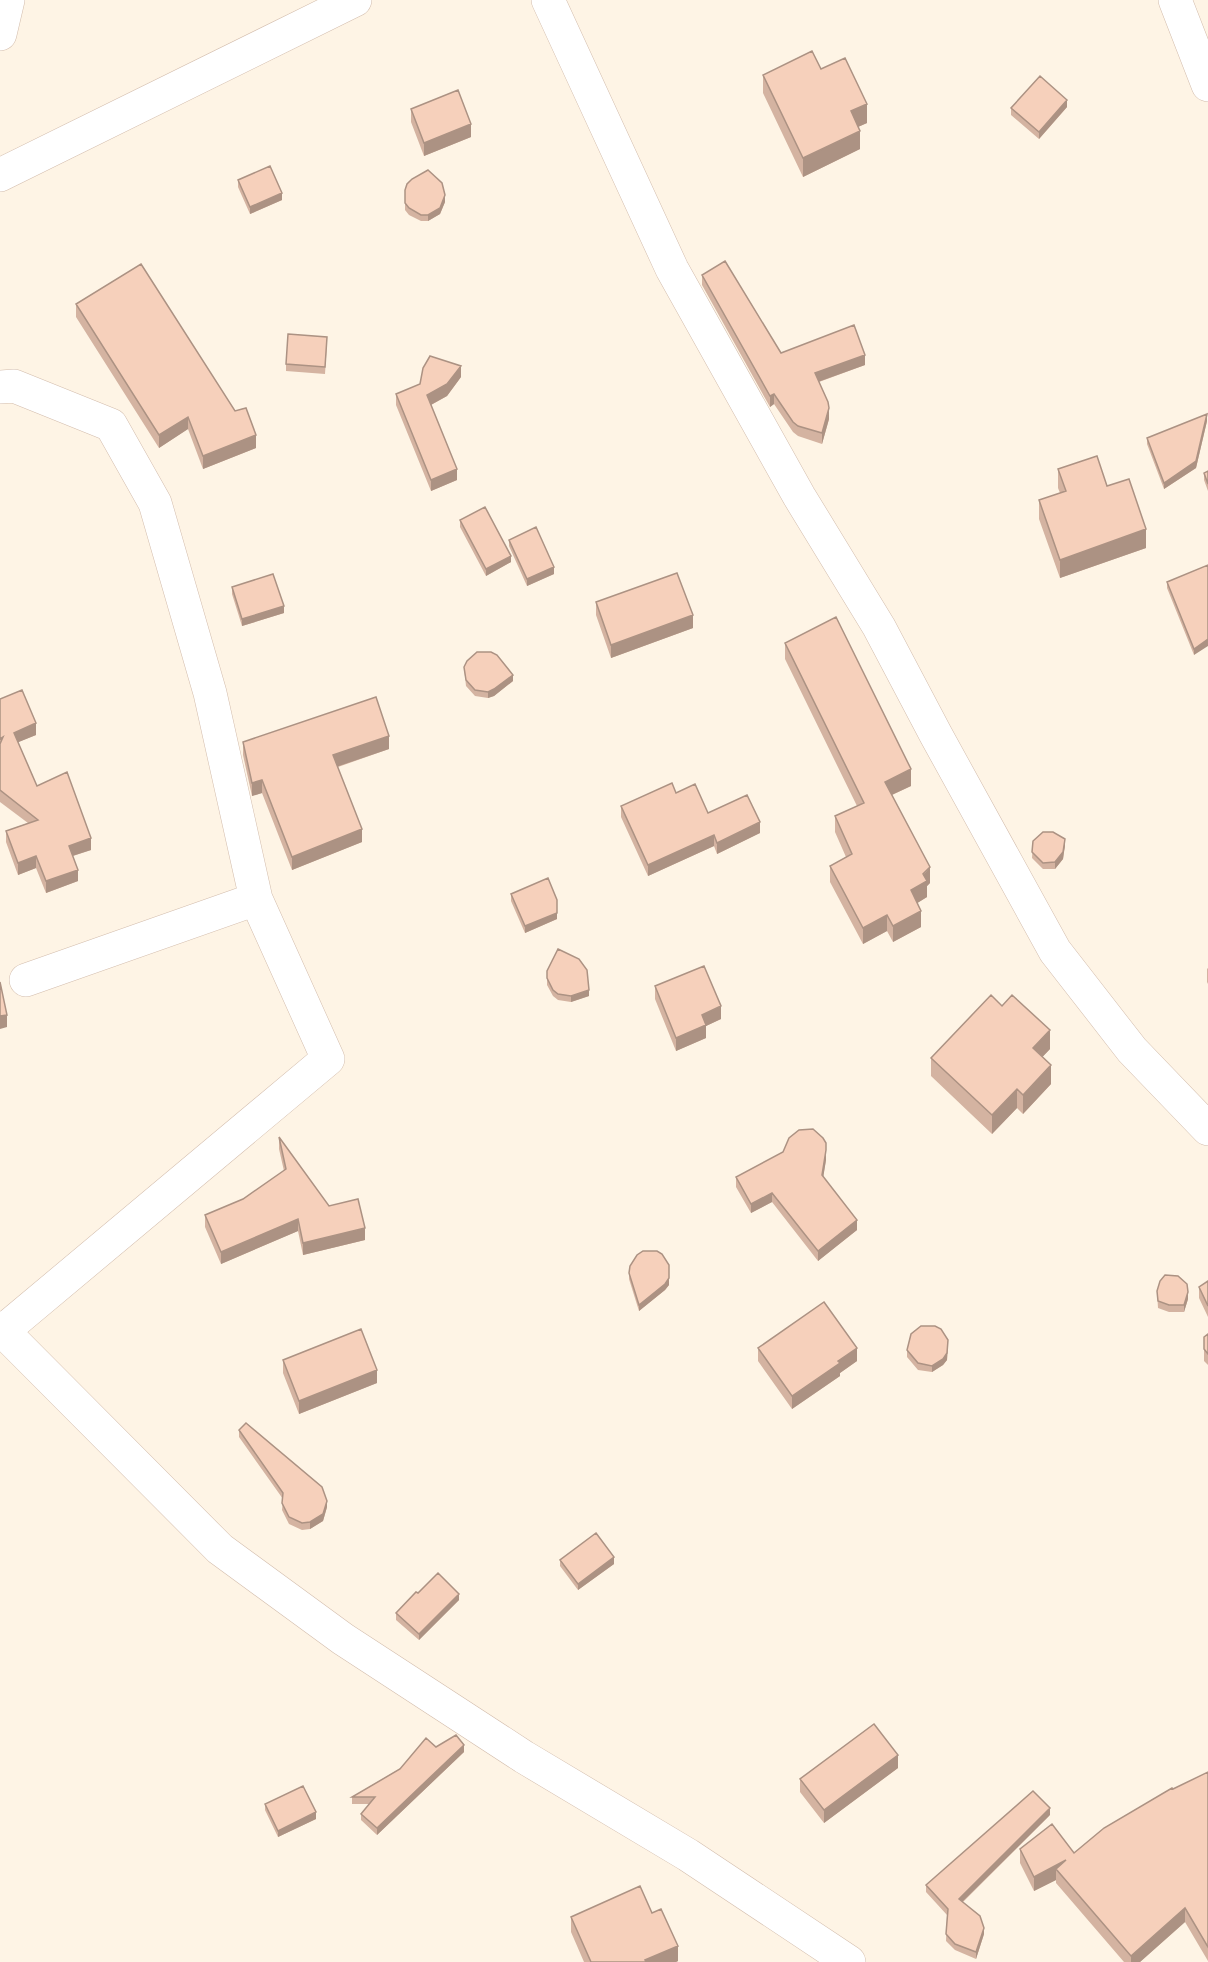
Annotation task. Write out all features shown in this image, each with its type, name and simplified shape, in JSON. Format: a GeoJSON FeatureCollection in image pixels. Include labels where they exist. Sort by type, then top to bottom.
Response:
{"type":"FeatureCollection","features":[{"type":"Feature","properties":{"kind":"street"},"geometry":{"type":"LineString","coordinates":[[0,34],[8,0]]}},
{"type":"Feature","properties":{"kind":"street"},"geometry":{"type":"LineString","coordinates":[[0,175],[355,0]]}},
{"type":"Feature","properties":{"kind":"street"},"geometry":{"type":"LineString","coordinates":[[549,0],[672,269],[799,496],[879,627],[1055,951],[1132,1050],[1208,1129]]}},
{"type":"Feature","properties":{"kind":"street"},"geometry":{"type":"LineString","coordinates":[[1175,0],[1208,85]]}},
{"type":"Feature","properties":{"kind":"street"},"geometry":{"type":"LineString","coordinates":[[0,387],[14,386],[111,425],[155,503],[210,693],[256,899],[328,1059],[2,1329],[220,1549],[353,1646],[524,1757],[688,1855],[849,1962]]}},
{"type":"Feature","properties":{"kind":"street"},"geometry":{"type":"LineString","coordinates":[[26,980],[256,899]]}},
{"type":"Feature","properties":{"kind":"building"},"geometry":{"type":"Polygon","coordinates":[[[812,51],[821,69],[845,58],[867,104],[851,111],[860,131],[803,158],[763,75],[812,51]]]}},
{"type":"Feature","properties":{"kind":"building"},"geometry":{"type":"Polygon","coordinates":[[[1040,76],[1067,100],[1039,132],[1011,108],[1040,76]]]}},
{"type":"Feature","properties":{"kind":"building"},"geometry":{"type":"Polygon","coordinates":[[[458,90],[471,124],[424,143],[411,109],[458,90]]]}},
{"type":"Feature","properties":{"kind":"building"},"geometry":{"type":"Polygon","coordinates":[[[270,166],[282,193],[250,207],[238,180],[270,166]]]}},
{"type":"Feature","properties":{"kind":"building"},"geometry":{"type":"Polygon","coordinates":[[[428,170],[442,183],[445,195],[440,208],[428,215],[421,215],[405,203],[405,190],[412,179],[428,170]]]}},
{"type":"Feature","properties":{"kind":"building"},"geometry":{"type":"Polygon","coordinates":[[[725,261],[781,353],[854,325],[865,355],[815,373],[829,408],[822,433],[798,426],[774,394],[770,396],[702,275],[725,261]]]}},
{"type":"Feature","properties":{"kind":"building"},"geometry":{"type":"Polygon","coordinates":[[[141,264],[235,411],[246,408],[256,435],[203,456],[188,417],[159,435],[76,304],[141,264]]]}},
{"type":"Feature","properties":{"kind":"building"},"geometry":{"type":"Polygon","coordinates":[[[288,334],[327,337],[325,367],[286,364],[288,334]]]}},
{"type":"Feature","properties":{"kind":"building"},"geometry":{"type":"Polygon","coordinates":[[[430,356],[461,366],[447,384],[427,395],[457,469],[431,480],[396,394],[420,384],[423,368],[430,356]]]}},
{"type":"Feature","properties":{"kind":"building"},"geometry":{"type":"Polygon","coordinates":[[[1207,414],[1196,461],[1164,483],[1147,438],[1207,414]]]}},
{"type":"Feature","properties":{"kind":"building"},"geometry":{"type":"Polygon","coordinates":[[[1097,456],[1107,486],[1129,479],[1146,529],[1060,560],[1039,500],[1066,491],[1058,469],[1097,456]]]}},
{"type":"Feature","properties":{"kind":"building"},"geometry":{"type":"Polygon","coordinates":[[[1208,471],[1208,484],[1204,473],[1208,471]]]}},
{"type":"Feature","properties":{"kind":"building"},"geometry":{"type":"Polygon","coordinates":[[[485,507],[511,556],[486,569],[460,520],[485,507]]]}},
{"type":"Feature","properties":{"kind":"building"},"geometry":{"type":"Polygon","coordinates":[[[536,527],[554,567],[527,579],[509,540],[536,527]]]}},
{"type":"Feature","properties":{"kind":"building"},"geometry":{"type":"Polygon","coordinates":[[[1208,565],[1208,639],[1194,649],[1167,582],[1208,565]]]}},
{"type":"Feature","properties":{"kind":"building"},"geometry":{"type":"Polygon","coordinates":[[[677,573],[693,615],[611,645],[596,602],[677,573]]]}},
{"type":"Feature","properties":{"kind":"building"},"geometry":{"type":"Polygon","coordinates":[[[273,574],[284,606],[242,619],[232,587],[273,574]]]}},
{"type":"Feature","properties":{"kind":"building"},"geometry":{"type":"Polygon","coordinates":[[[836,617],[911,769],[885,782],[930,867],[923,874],[927,881],[911,890],[921,911],[893,926],[887,915],[863,928],[830,866],[852,854],[835,816],[864,803],[785,643],[836,617]]]}},
{"type":"Feature","properties":{"kind":"building"},"geometry":{"type":"Polygon","coordinates":[[[477,652],[491,652],[497,655],[513,675],[488,692],[475,690],[466,680],[464,667],[477,652]]]}},
{"type":"Feature","properties":{"kind":"building"},"geometry":{"type":"Polygon","coordinates":[[[22,690],[36,723],[14,733],[37,786],[67,772],[91,838],[69,846],[78,870],[46,881],[36,856],[18,863],[6,831],[38,820],[0,790],[0,744],[3,737],[0,739],[0,699],[22,690]]]}},
{"type":"Feature","properties":{"kind":"building"},"geometry":{"type":"Polygon","coordinates":[[[376,697],[389,736],[333,755],[362,829],[292,857],[262,780],[252,783],[243,742],[376,697]]]}},
{"type":"Feature","properties":{"kind":"building"},"geometry":{"type":"Polygon","coordinates":[[[672,783],[676,793],[695,784],[708,813],[747,795],[760,822],[717,843],[714,835],[648,865],[621,806],[672,783]]]}},
{"type":"Feature","properties":{"kind":"building"},"geometry":{"type":"Polygon","coordinates":[[[1043,832],[1053,832],[1065,839],[1063,852],[1055,862],[1043,863],[1032,852],[1033,841],[1043,832]]]}},
{"type":"Feature","properties":{"kind":"building"},"geometry":{"type":"Polygon","coordinates":[[[548,878],[557,900],[557,913],[525,926],[511,894],[548,878]]]}},
{"type":"Feature","properties":{"kind":"building"},"geometry":{"type":"Polygon","coordinates":[[[558,949],[579,959],[587,970],[589,990],[571,996],[558,994],[553,990],[547,978],[547,971],[558,949]]]}},
{"type":"Feature","properties":{"kind":"building"},"geometry":{"type":"Polygon","coordinates":[[[704,966],[721,1006],[702,1015],[706,1025],[676,1038],[655,986],[704,966]]]}},
{"type":"Feature","properties":{"kind":"building"},"geometry":{"type":"Polygon","coordinates":[[[0,982],[7,1015],[0,1016],[0,982]]]}},
{"type":"Feature","properties":{"kind":"building"},"geometry":{"type":"Polygon","coordinates":[[[991,995],[1002,1006],[1012,995],[1050,1030],[1033,1048],[1051,1065],[1023,1095],[1017,1089],[992,1115],[931,1058],[991,995]]]}},
{"type":"Feature","properties":{"kind":"building"},"geometry":{"type":"Polygon","coordinates":[[[813,1129],[826,1143],[822,1175],[857,1220],[818,1251],[772,1193],[751,1204],[736,1177],[783,1152],[789,1138],[799,1130],[813,1129]]]}},
{"type":"Feature","properties":{"kind":"building"},"geometry":{"type":"Polygon","coordinates":[[[279,1137],[329,1206],[358,1199],[365,1228],[303,1243],[298,1219],[221,1252],[205,1215],[243,1199],[286,1169],[279,1137]]]}},
{"type":"Feature","properties":{"kind":"building"},"geometry":{"type":"Polygon","coordinates":[[[643,1251],[657,1251],[662,1254],[669,1265],[669,1278],[639,1305],[629,1273],[630,1266],[637,1255],[643,1251]]]}},
{"type":"Feature","properties":{"kind":"building"},"geometry":{"type":"Polygon","coordinates":[[[1165,1275],[1178,1276],[1187,1284],[1188,1292],[1184,1305],[1169,1305],[1158,1301],[1157,1291],[1165,1275]]]}},
{"type":"Feature","properties":{"kind":"building"},"geometry":{"type":"Polygon","coordinates":[[[1208,1281],[1208,1306],[1199,1287],[1208,1281]]]}},
{"type":"Feature","properties":{"kind":"building"},"geometry":{"type":"Polygon","coordinates":[[[824,1302],[857,1348],[838,1361],[840,1363],[792,1396],[758,1348],[824,1302]]]}},
{"type":"Feature","properties":{"kind":"building"},"geometry":{"type":"Polygon","coordinates":[[[921,1326],[935,1326],[941,1329],[948,1340],[947,1353],[943,1359],[932,1366],[918,1363],[907,1350],[911,1334],[921,1326]]]}},
{"type":"Feature","properties":{"kind":"building"},"geometry":{"type":"Polygon","coordinates":[[[361,1329],[377,1370],[299,1401],[283,1360],[361,1329]]]}},
{"type":"Feature","properties":{"kind":"building"},"geometry":{"type":"Polygon","coordinates":[[[1208,1334],[1208,1354],[1204,1349],[1204,1337],[1208,1334]]]}},
{"type":"Feature","properties":{"kind":"building"},"geometry":{"type":"Polygon","coordinates":[[[246,1423],[322,1487],[327,1501],[323,1514],[310,1522],[302,1523],[289,1517],[282,1503],[283,1493],[239,1430],[246,1423]]]}},
{"type":"Feature","properties":{"kind":"building"},"geometry":{"type":"Polygon","coordinates":[[[596,1533],[614,1557],[578,1584],[560,1560],[596,1533]]]}},
{"type":"Feature","properties":{"kind":"building"},"geometry":{"type":"Polygon","coordinates":[[[438,1573],[459,1594],[419,1634],[396,1613],[438,1573]]]}},
{"type":"Feature","properties":{"kind":"building"},"geometry":{"type":"Polygon","coordinates":[[[874,1724],[898,1755],[824,1810],[800,1779],[874,1724]]]}},
{"type":"Feature","properties":{"kind":"building"},"geometry":{"type":"Polygon","coordinates":[[[456,1735],[464,1745],[377,1828],[361,1814],[375,1797],[352,1797],[400,1769],[426,1738],[436,1747],[456,1735]]]}},
{"type":"Feature","properties":{"kind":"building"},"geometry":{"type":"Polygon","coordinates":[[[1208,1772],[1208,1947],[1185,1908],[1131,1956],[1056,1869],[1066,1860],[1034,1877],[1020,1849],[1052,1824],[1074,1853],[1104,1828],[1172,1788],[1208,1772]]]}},
{"type":"Feature","properties":{"kind":"building"},"geometry":{"type":"Polygon","coordinates":[[[303,1786],[316,1812],[278,1831],[265,1804],[303,1786]]]}},
{"type":"Feature","properties":{"kind":"building"},"geometry":{"type":"Polygon","coordinates":[[[1033,1791],[1050,1808],[959,1899],[980,1916],[984,1928],[976,1952],[955,1944],[946,1934],[948,1909],[926,1885],[1033,1791]]]}},
{"type":"Feature","properties":{"kind":"building"},"geometry":{"type":"Polygon","coordinates":[[[640,1886],[652,1913],[661,1909],[678,1946],[645,1960],[646,1962],[591,1962],[571,1917],[640,1886]]]}}]}
